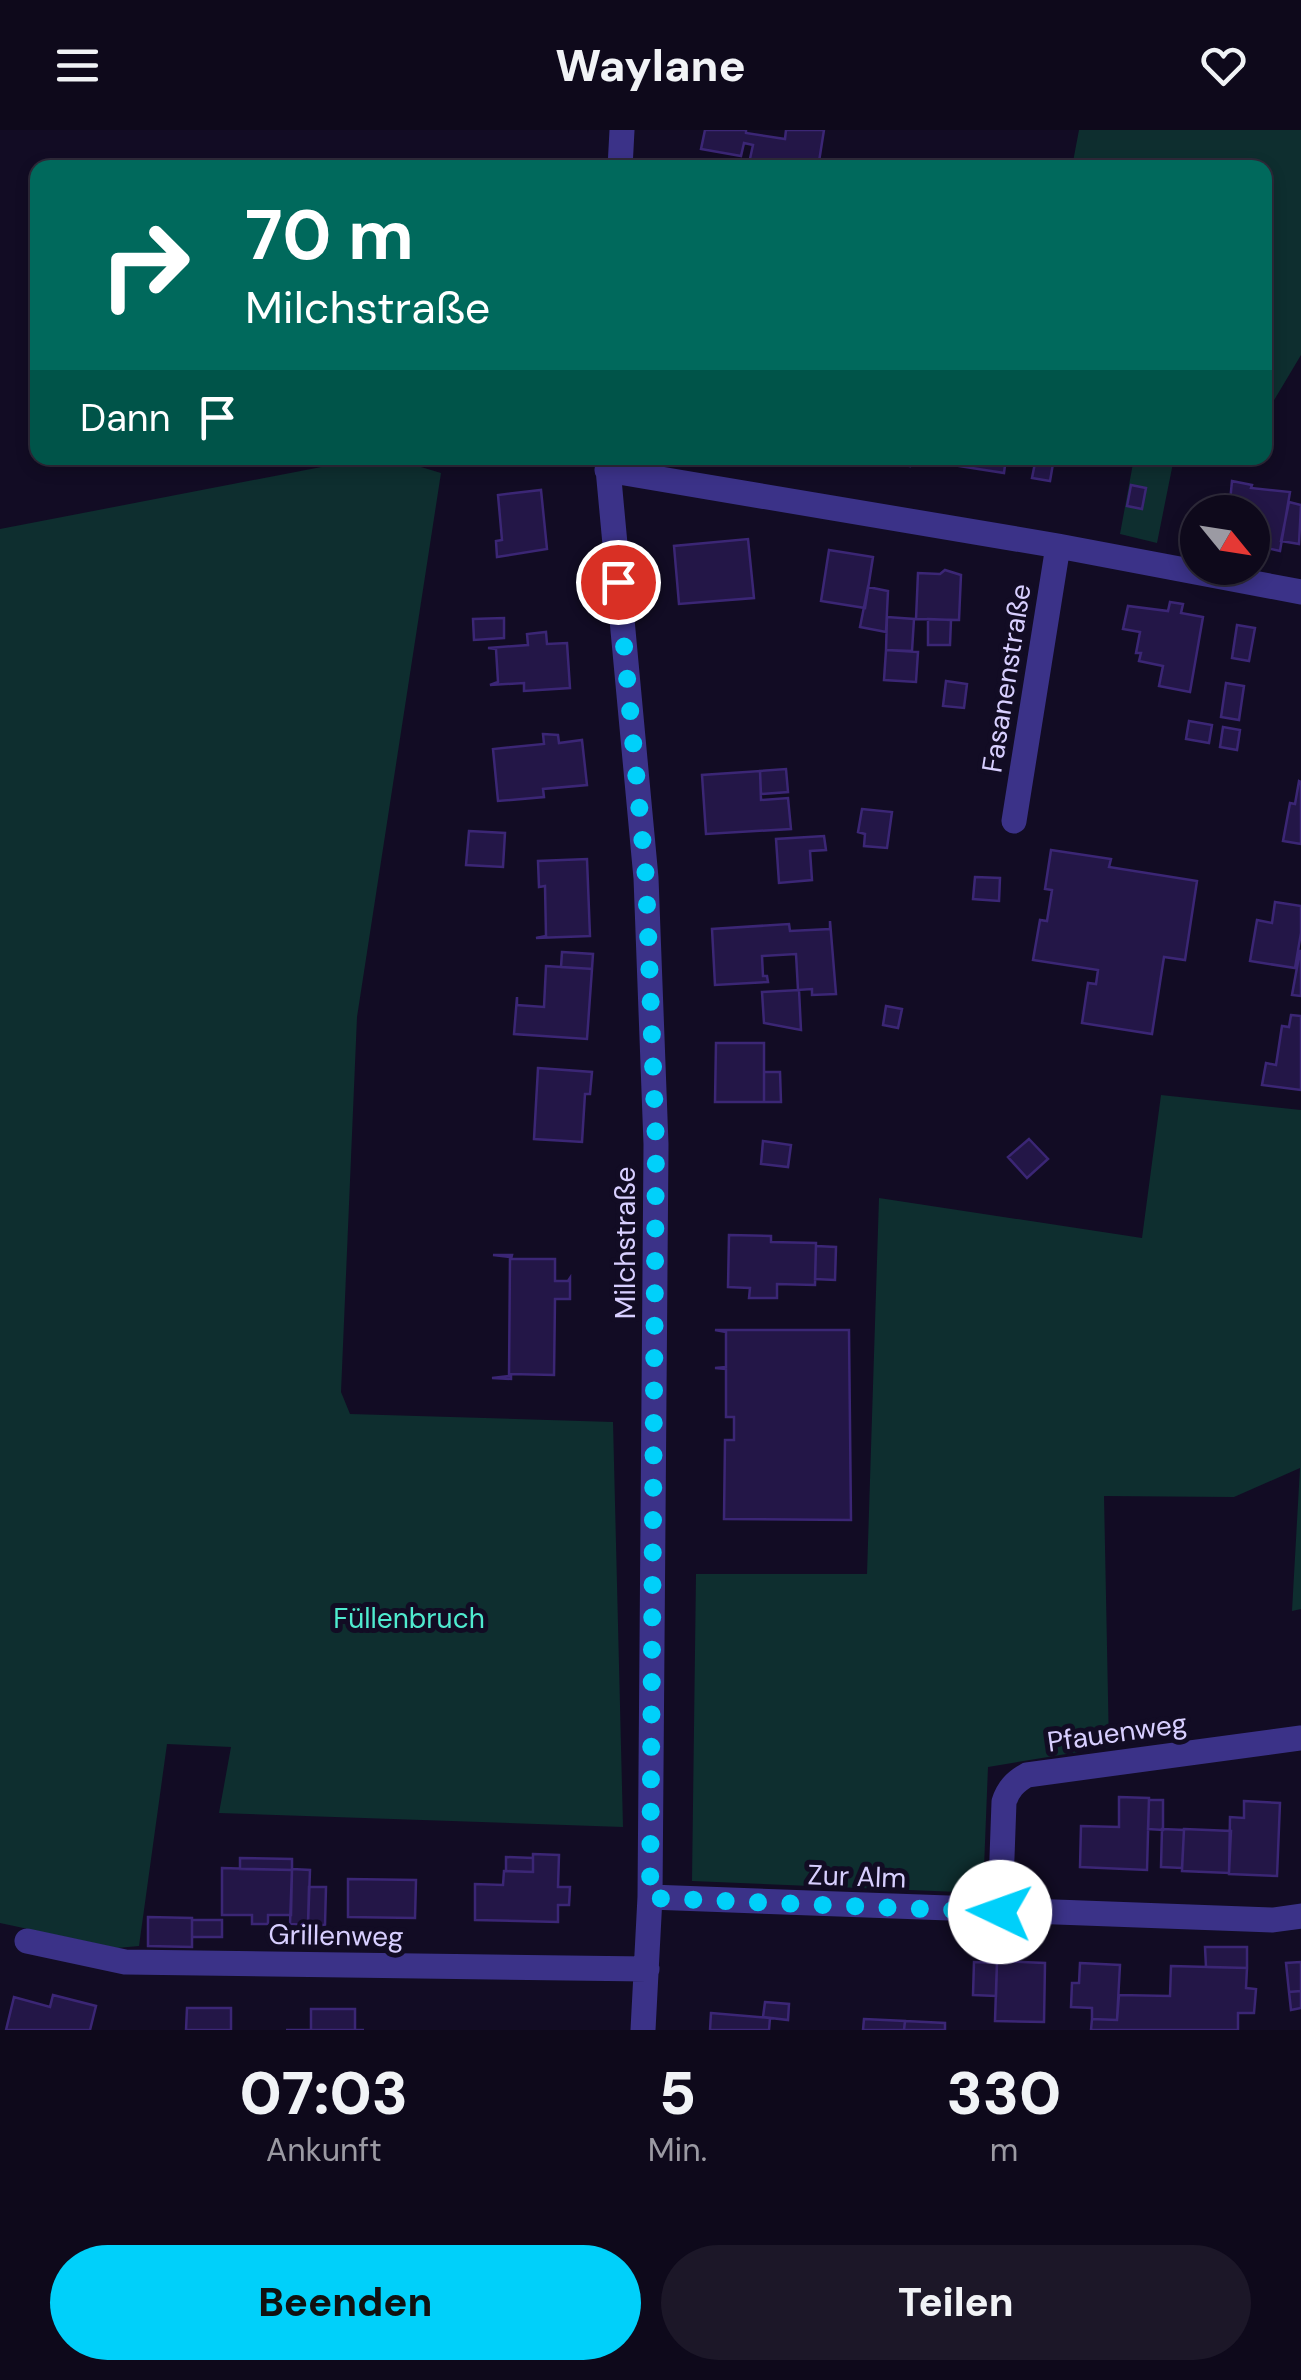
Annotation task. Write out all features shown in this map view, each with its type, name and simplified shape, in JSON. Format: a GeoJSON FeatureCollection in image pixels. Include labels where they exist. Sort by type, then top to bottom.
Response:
{"type":"FeatureCollection","features":[{"type":"Feature","properties":{"kind":"street"},"geometry":{"type":"LineString","coordinates":[[620,160],[622,130]]}},
{"type":"Feature","properties":{"kind":"street","name":"Milchstraße"},"geometry":{"type":"LineString","coordinates":[[607,465],[646,878],[656,1144],[650,1898],[643,2030]]}},
{"type":"Feature","properties":{"kind":"street"},"geometry":{"type":"LineString","coordinates":[[612,465],[1301,592]]}},
{"type":"Feature","properties":{"kind":"street","name":"Fasanenstraße"},"geometry":{"type":"LineString","coordinates":[[1014,820],[1058,546]]}},
{"type":"Feature","properties":{"kind":"street","name":"Pfauenweg"},"geometry":{"type":"LineString","coordinates":[[1000,1912],[1004,1802],[1008,1790],[1018,1780],[1027,1775],[1301,1738]]}},
{"type":"Feature","properties":{"kind":"street","name":"Zur Alm"},"geometry":{"type":"LineString","coordinates":[[650,1898],[1273,1920],[1301,1916]]}},
{"type":"Feature","properties":{"kind":"street","name":"Grillenweg"},"geometry":{"type":"LineString","coordinates":[[27,1942],[125,1962],[647,1970]]}},
{"type":"Feature","properties":{"kind":"green space"},"geometry":{"type":"Polygon","coordinates":[[[1079,130],[1301,130],[1301,355],[1272,404],[1272,160],[1073,160],[1079,130]]]}},
{"type":"Feature","properties":{"kind":"green space","name":"Füllenbruch"},"geometry":{"type":"Polygon","coordinates":[[[332,465],[414,465],[441,473],[357,1017],[341,1392],[350,1414],[613,1422],[623,1827],[219,1813],[231,1747],[167,1744],[139,1946],[117,1948],[0,1923],[0,529],[332,465]]]}},
{"type":"Feature","properties":{"kind":"green space"},"geometry":{"type":"Polygon","coordinates":[[[1133,465],[1173,465],[1157,543],[1120,534],[1133,465]]]}},
{"type":"Feature","properties":{"kind":"green space"},"geometry":{"type":"Polygon","coordinates":[[[1161,1095],[1301,1110],[1301,1609],[1292,1611],[1300,1468],[1234,1497],[1104,1496],[1109,1747],[988,1767],[983,1893],[692,1881],[696,1574],[867,1574],[879,1198],[1142,1238],[1161,1095]]]}},
{"type":"Feature","properties":{"kind":"building"},"geometry":{"type":"Polygon","coordinates":[[[705,130],[746,130],[785,139],[786,130],[824,130],[819,160],[750,160],[753,145],[744,143],[741,156],[701,149],[705,130]]]}},
{"type":"Feature","properties":{"kind":"building"},"geometry":{"type":"Polygon","coordinates":[[[959,465],[1005,465],[1004,473],[959,465]]]}},
{"type":"Feature","properties":{"kind":"building"},"geometry":{"type":"Polygon","coordinates":[[[1035,465],[1053,465],[1050,481],[1032,478],[1035,465]]]}},
{"type":"Feature","properties":{"kind":"building"},"geometry":{"type":"Polygon","coordinates":[[[1232,481],[1252,485],[1251,488],[1290,492],[1280,551],[1270,549],[1270,495],[1231,495],[1232,481]]]}},
{"type":"Feature","properties":{"kind":"building"},"geometry":{"type":"Polygon","coordinates":[[[1131,485],[1146,488],[1142,509],[1127,506],[1131,485]]]}},
{"type":"Feature","properties":{"kind":"building"},"geometry":{"type":"Polygon","coordinates":[[[541,490],[547,549],[497,557],[496,541],[502,540],[498,495],[541,490]]]}},
{"type":"Feature","properties":{"kind":"building"},"geometry":{"type":"Polygon","coordinates":[[[1289,502],[1301,505],[1299,544],[1281,541],[1289,502]]]}},
{"type":"Feature","properties":{"kind":"building"},"geometry":{"type":"Polygon","coordinates":[[[748,539],[754,598],[679,604],[674,546],[748,539]]]}},
{"type":"Feature","properties":{"kind":"building"},"geometry":{"type":"Polygon","coordinates":[[[829,550],[873,557],[865,608],[821,601],[829,550]]]}},
{"type":"Feature","properties":{"kind":"building"},"geometry":{"type":"Polygon","coordinates":[[[945,570],[961,575],[959,620],[916,619],[918,573],[940,574],[945,570]]]}},
{"type":"Feature","properties":{"kind":"building"},"geometry":{"type":"Polygon","coordinates":[[[868,587],[888,591],[886,632],[860,627],[868,587]]]}},
{"type":"Feature","properties":{"kind":"building"},"geometry":{"type":"Polygon","coordinates":[[[1170,602],[1183,604],[1181,613],[1203,617],[1190,692],[1159,686],[1163,666],[1139,661],[1141,653],[1136,653],[1140,632],[1123,629],[1128,606],[1168,611],[1170,602]]]}},
{"type":"Feature","properties":{"kind":"building"},"geometry":{"type":"Polygon","coordinates":[[[887,617],[914,619],[912,651],[886,650],[887,617]]]}},
{"type":"Feature","properties":{"kind":"building"},"geometry":{"type":"Polygon","coordinates":[[[504,618],[504,638],[474,640],[473,619],[504,618]]]}},
{"type":"Feature","properties":{"kind":"building"},"geometry":{"type":"Polygon","coordinates":[[[928,619],[951,620],[950,645],[928,645],[928,619]]]}},
{"type":"Feature","properties":{"kind":"building"},"geometry":{"type":"Polygon","coordinates":[[[1237,625],[1255,628],[1249,661],[1232,658],[1237,625]]]}},
{"type":"Feature","properties":{"kind":"building"},"geometry":{"type":"Polygon","coordinates":[[[546,632],[547,644],[567,643],[570,688],[524,691],[524,683],[490,685],[498,682],[496,649],[488,648],[528,645],[527,634],[546,632]]]}},
{"type":"Feature","properties":{"kind":"building"},"geometry":{"type":"Polygon","coordinates":[[[886,650],[918,652],[916,682],[884,680],[886,650]]]}},
{"type":"Feature","properties":{"kind":"building"},"geometry":{"type":"Polygon","coordinates":[[[946,681],[967,684],[964,708],[943,706],[946,681]]]}},
{"type":"Feature","properties":{"kind":"building"},"geometry":{"type":"Polygon","coordinates":[[[1226,683],[1244,686],[1239,720],[1221,717],[1226,683]]]}},
{"type":"Feature","properties":{"kind":"building"},"geometry":{"type":"Polygon","coordinates":[[[1189,721],[1212,725],[1209,743],[1186,739],[1189,721]]]}},
{"type":"Feature","properties":{"kind":"building"},"geometry":{"type":"Polygon","coordinates":[[[1223,727],[1240,730],[1237,750],[1220,747],[1223,727]]]}},
{"type":"Feature","properties":{"kind":"building"},"geometry":{"type":"Polygon","coordinates":[[[543,734],[558,735],[559,743],[582,740],[587,785],[543,789],[544,797],[498,801],[493,749],[544,744],[543,734]]]}},
{"type":"Feature","properties":{"kind":"building"},"geometry":{"type":"Polygon","coordinates":[[[786,769],[788,792],[761,794],[760,771],[786,769]]]}},
{"type":"Feature","properties":{"kind":"building"},"geometry":{"type":"Polygon","coordinates":[[[760,771],[761,800],[788,798],[791,829],[706,834],[702,775],[760,771]]]}},
{"type":"Feature","properties":{"kind":"building"},"geometry":{"type":"Polygon","coordinates":[[[1299,781],[1301,844],[1283,841],[1290,803],[1295,804],[1299,781]]]}},
{"type":"Feature","properties":{"kind":"building"},"geometry":{"type":"Polygon","coordinates":[[[862,809],[892,812],[887,848],[864,846],[865,834],[858,832],[862,809]]]}},
{"type":"Feature","properties":{"kind":"building"},"geometry":{"type":"Polygon","coordinates":[[[469,831],[505,833],[503,867],[466,865],[469,831]]]}},
{"type":"Feature","properties":{"kind":"building"},"geometry":{"type":"Polygon","coordinates":[[[824,836],[826,850],[810,851],[812,880],[779,883],[776,839],[824,836]]]}},
{"type":"Feature","properties":{"kind":"building"},"geometry":{"type":"Polygon","coordinates":[[[1051,850],[1111,859],[1109,867],[1197,881],[1185,960],[1164,957],[1152,1034],[1082,1023],[1088,983],[1096,984],[1098,970],[1033,960],[1040,920],[1047,921],[1052,890],[1045,889],[1051,850]]]}},
{"type":"Feature","properties":{"kind":"building"},"geometry":{"type":"Polygon","coordinates":[[[587,859],[590,936],[536,938],[546,936],[545,886],[539,887],[538,861],[587,859]]]}},
{"type":"Feature","properties":{"kind":"building"},"geometry":{"type":"Polygon","coordinates":[[[975,877],[1000,878],[999,901],[973,899],[975,877]]]}},
{"type":"Feature","properties":{"kind":"building"},"geometry":{"type":"Polygon","coordinates":[[[1275,902],[1301,906],[1295,968],[1250,961],[1257,920],[1272,923],[1275,902]]]}},
{"type":"Feature","properties":{"kind":"building"},"geometry":{"type":"Polygon","coordinates":[[[830,921],[836,994],[812,995],[812,989],[798,990],[796,954],[762,956],[763,976],[767,976],[768,982],[715,985],[712,929],[789,924],[790,931],[830,929],[830,921]]]}},
{"type":"Feature","properties":{"kind":"building"},"geometry":{"type":"Polygon","coordinates":[[[1301,951],[1301,996],[1292,995],[1301,951]]]}},
{"type":"Feature","properties":{"kind":"building"},"geometry":{"type":"Polygon","coordinates":[[[562,952],[593,954],[592,969],[561,967],[562,952]]]}},
{"type":"Feature","properties":{"kind":"building"},"geometry":{"type":"Polygon","coordinates":[[[546,966],[592,969],[587,1039],[514,1034],[517,997],[517,1005],[544,1007],[546,966]]]}},
{"type":"Feature","properties":{"kind":"building"},"geometry":{"type":"Polygon","coordinates":[[[799,990],[801,1030],[764,1023],[762,992],[799,990]]]}},
{"type":"Feature","properties":{"kind":"building"},"geometry":{"type":"Polygon","coordinates":[[[886,1006],[902,1009],[898,1028],[883,1025],[886,1006]]]}},
{"type":"Feature","properties":{"kind":"building"},"geometry":{"type":"Polygon","coordinates":[[[1291,1015],[1301,1016],[1301,1090],[1262,1085],[1266,1063],[1276,1065],[1282,1026],[1289,1027],[1291,1015]]]}},
{"type":"Feature","properties":{"kind":"building"},"geometry":{"type":"Polygon","coordinates":[[[716,1043],[764,1043],[764,1102],[715,1102],[716,1043]]]}},
{"type":"Feature","properties":{"kind":"building"},"geometry":{"type":"Polygon","coordinates":[[[538,1068],[592,1072],[590,1094],[585,1094],[582,1142],[534,1139],[538,1068]]]}},
{"type":"Feature","properties":{"kind":"building"},"geometry":{"type":"Polygon","coordinates":[[[764,1072],[780,1072],[781,1102],[764,1102],[764,1072]]]}},
{"type":"Feature","properties":{"kind":"building"},"geometry":{"type":"Polygon","coordinates":[[[1029,1139],[1048,1159],[1027,1178],[1008,1157],[1029,1139]]]}},
{"type":"Feature","properties":{"kind":"building"},"geometry":{"type":"Polygon","coordinates":[[[763,1141],[791,1145],[788,1167],[761,1164],[763,1141]]]}},
{"type":"Feature","properties":{"kind":"building"},"geometry":{"type":"Polygon","coordinates":[[[729,1235],[771,1236],[771,1242],[816,1243],[815,1285],[777,1284],[777,1298],[749,1298],[750,1288],[728,1287],[729,1235]]]}},
{"type":"Feature","properties":{"kind":"building"},"geometry":{"type":"Polygon","coordinates":[[[816,1246],[836,1247],[835,1280],[815,1279],[816,1246]]]}},
{"type":"Feature","properties":{"kind":"building"},"geometry":{"type":"Polygon","coordinates":[[[493,1255],[555,1259],[555,1281],[570,1278],[570,1299],[555,1299],[554,1375],[511,1374],[511,1379],[492,1378],[509,1376],[510,1257],[493,1255]]]}},
{"type":"Feature","properties":{"kind":"building"},"geometry":{"type":"Polygon","coordinates":[[[715,1330],[849,1330],[851,1520],[724,1519],[725,1440],[734,1440],[734,1417],[726,1417],[726,1369],[715,1368],[726,1367],[726,1332],[715,1330]]]}},
{"type":"Feature","properties":{"kind":"building"},"geometry":{"type":"Polygon","coordinates":[[[1119,1797],[1149,1798],[1147,1870],[1080,1867],[1081,1826],[1119,1827],[1119,1797]]]}},
{"type":"Feature","properties":{"kind":"building"},"geometry":{"type":"Polygon","coordinates":[[[1149,1800],[1163,1800],[1163,1830],[1148,1829],[1149,1800]]]}},
{"type":"Feature","properties":{"kind":"building"},"geometry":{"type":"Polygon","coordinates":[[[1244,1801],[1280,1803],[1277,1876],[1229,1874],[1230,1817],[1244,1818],[1244,1801]]]}},
{"type":"Feature","properties":{"kind":"building"},"geometry":{"type":"Polygon","coordinates":[[[1162,1829],[1184,1830],[1182,1868],[1161,1867],[1162,1829]]]}},
{"type":"Feature","properties":{"kind":"building"},"geometry":{"type":"Polygon","coordinates":[[[1184,1829],[1231,1831],[1229,1873],[1182,1871],[1184,1829]]]}},
{"type":"Feature","properties":{"kind":"building"},"geometry":{"type":"Polygon","coordinates":[[[533,1854],[559,1855],[558,1887],[570,1887],[569,1905],[558,1905],[558,1922],[475,1920],[475,1884],[503,1885],[504,1871],[533,1872],[533,1854]]]}},
{"type":"Feature","properties":{"kind":"building"},"geometry":{"type":"Polygon","coordinates":[[[506,1857],[533,1858],[533,1872],[506,1871],[506,1857]]]}},
{"type":"Feature","properties":{"kind":"building"},"geometry":{"type":"Polygon","coordinates":[[[240,1858],[292,1859],[292,1870],[240,1869],[240,1858]]]}},
{"type":"Feature","properties":{"kind":"building"},"geometry":{"type":"Polygon","coordinates":[[[222,1868],[292,1870],[291,1915],[268,1915],[268,1924],[252,1924],[252,1915],[222,1915],[222,1868]]]}},
{"type":"Feature","properties":{"kind":"building"},"geometry":{"type":"Polygon","coordinates":[[[292,1869],[310,1870],[308,1925],[290,1924],[292,1869]]]}},
{"type":"Feature","properties":{"kind":"building"},"geometry":{"type":"Polygon","coordinates":[[[348,1879],[416,1880],[415,1918],[348,1917],[348,1879]]]}},
{"type":"Feature","properties":{"kind":"building"},"geometry":{"type":"Polygon","coordinates":[[[309,1887],[326,1887],[325,1925],[308,1925],[309,1887]]]}},
{"type":"Feature","properties":{"kind":"building"},"geometry":{"type":"Polygon","coordinates":[[[148,1917],[192,1918],[192,1947],[148,1946],[148,1917]]]}},
{"type":"Feature","properties":{"kind":"building"},"geometry":{"type":"Polygon","coordinates":[[[192,1920],[222,1920],[222,1937],[192,1937],[192,1920]]]}},
{"type":"Feature","properties":{"kind":"building"},"geometry":{"type":"Polygon","coordinates":[[[1205,1947],[1247,1947],[1247,1968],[1206,1967],[1205,1947]]]}},
{"type":"Feature","properties":{"kind":"building"},"geometry":{"type":"Polygon","coordinates":[[[997,1961],[1045,1963],[1044,2022],[995,2021],[997,1961]]]}},
{"type":"Feature","properties":{"kind":"building"},"geometry":{"type":"Polygon","coordinates":[[[974,1962],[997,1963],[996,1996],[973,1995],[974,1962]]]}},
{"type":"Feature","properties":{"kind":"building"},"geometry":{"type":"Polygon","coordinates":[[[1301,1962],[1301,1991],[1289,1992],[1286,1963],[1301,1962]]]}},
{"type":"Feature","properties":{"kind":"building"},"geometry":{"type":"Polygon","coordinates":[[[1080,1963],[1120,1965],[1117,2020],[1092,2019],[1092,2008],[1071,2007],[1072,1983],[1079,1983],[1080,1963]]]}},
{"type":"Feature","properties":{"kind":"building"},"geometry":{"type":"Polygon","coordinates":[[[1171,1966],[1247,1968],[1246,1988],[1256,1989],[1254,2013],[1238,2013],[1238,2030],[1091,2030],[1092,2019],[1117,2020],[1119,1995],[1170,1996],[1171,1966]]]}},
{"type":"Feature","properties":{"kind":"building"},"geometry":{"type":"Polygon","coordinates":[[[1301,1991],[1301,2008],[1291,2010],[1289,1992],[1301,1991]]]}},
{"type":"Feature","properties":{"kind":"building"},"geometry":{"type":"Polygon","coordinates":[[[53,1995],[96,2006],[90,2030],[6,2030],[14,1997],[50,2007],[53,1995]]]}},
{"type":"Feature","properties":{"kind":"building"},"geometry":{"type":"Polygon","coordinates":[[[765,2002],[789,2004],[788,2020],[763,2017],[765,2002]]]}},
{"type":"Feature","properties":{"kind":"building"},"geometry":{"type":"Polygon","coordinates":[[[187,2008],[231,2008],[231,2030],[186,2030],[187,2008]]]}},
{"type":"Feature","properties":{"kind":"building"},"geometry":{"type":"Polygon","coordinates":[[[311,2009],[355,2009],[355,2030],[311,2030],[311,2009]]]}},
{"type":"Feature","properties":{"kind":"building"},"geometry":{"type":"Polygon","coordinates":[[[711,2013],[770,2018],[769,2030],[710,2030],[711,2013]]]}},
{"type":"Feature","properties":{"kind":"building"},"geometry":{"type":"Polygon","coordinates":[[[864,2019],[905,2021],[904,2030],[863,2030],[864,2019]]]}},
{"type":"Feature","properties":{"kind":"building"},"geometry":{"type":"Polygon","coordinates":[[[905,2021],[945,2023],[945,2030],[904,2030],[905,2021]]]}},
{"type":"Feature","properties":{"kind":"route"},"geometry":{"type":"LineString","coordinates":[[618,582],[646,878],[656,1144],[650,1898],[1000,1912]]}}]}
